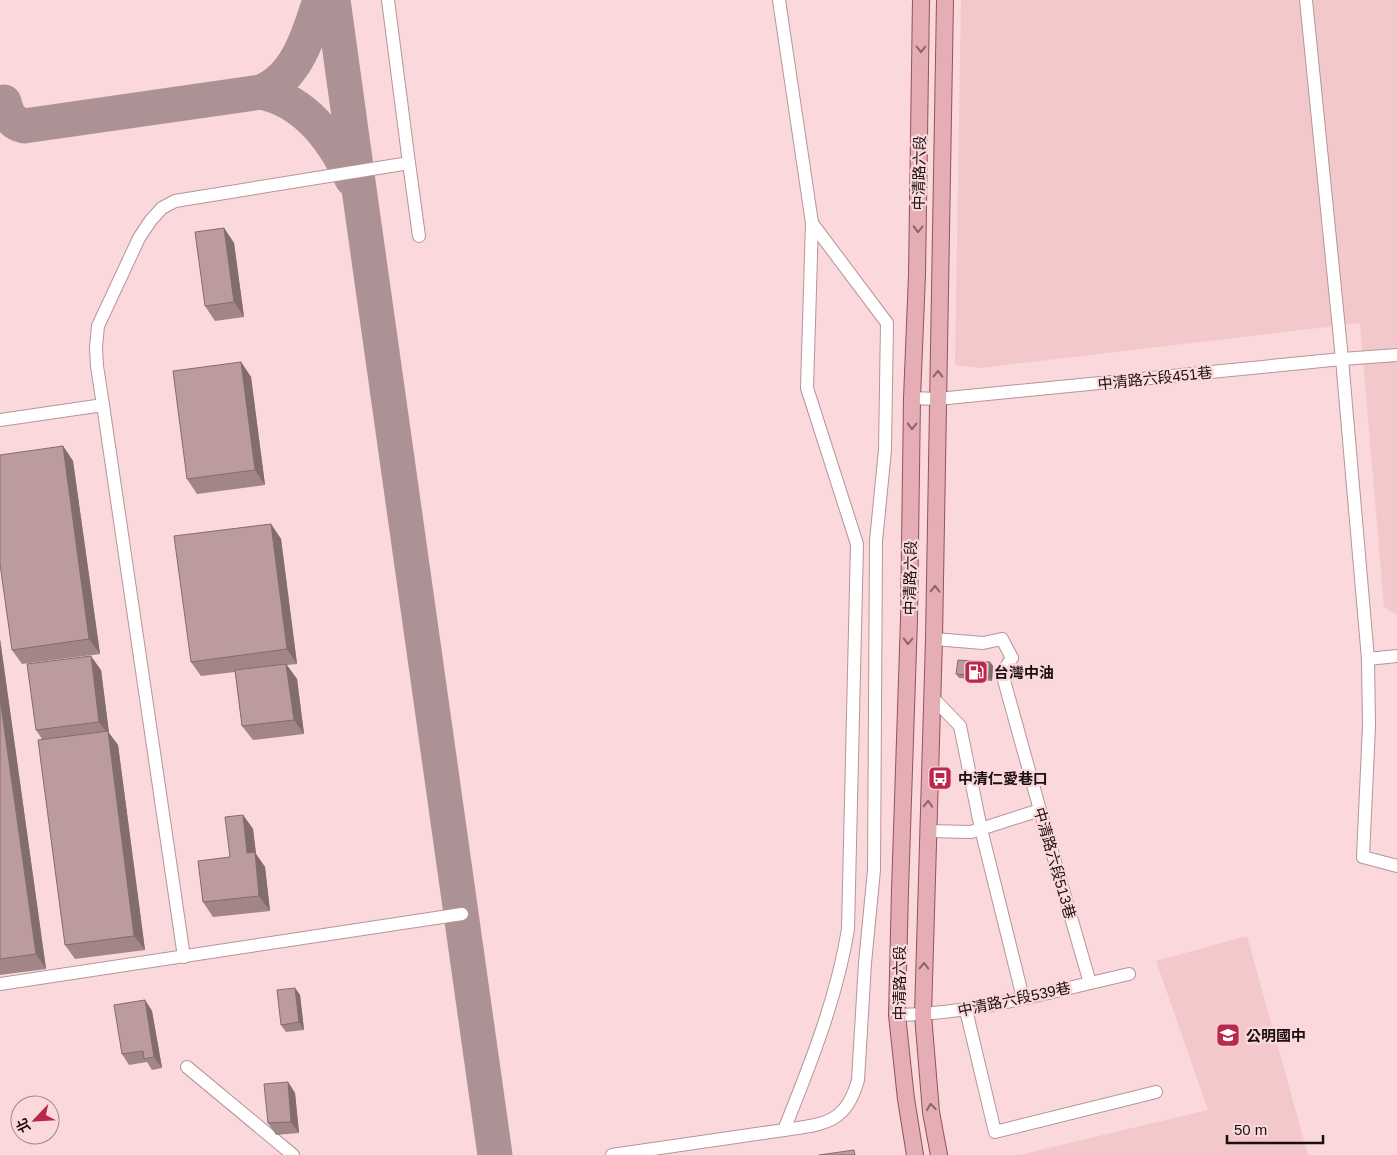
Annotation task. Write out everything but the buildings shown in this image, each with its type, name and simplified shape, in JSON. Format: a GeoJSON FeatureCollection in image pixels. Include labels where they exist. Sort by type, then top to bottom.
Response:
{"type":"FeatureCollection","features":[{"type":"Feature","properties":{"kind":"main road","name":"中清路六段"},"geometry":{"type":"LineString","coordinates":[[915,1155],[906,1100],[897,1016],[909,619],[912,398],[918,257],[921,0]]}},
{"type":"Feature","properties":{"kind":"main road","name":"中清路六段"},"geometry":{"type":"LineString","coordinates":[[939,1155],[931,1112],[923,1015],[934,639],[945,0]]}},
{"type":"Feature","properties":{"kind":"street"},"geometry":{"type":"LineString","coordinates":[[388,0],[408,163],[420,236]]}},
{"type":"Feature","properties":{"kind":"street"},"geometry":{"type":"LineString","coordinates":[[779,0],[812,223],[807,388],[857,544],[848,929],[842,965],[807,1072],[784,1130]]}},
{"type":"Feature","properties":{"kind":"street"},"geometry":{"type":"LineString","coordinates":[[1306,0],[1342,359],[1368,659],[1369,726],[1363,857],[1397,866]]}},
{"type":"Feature","properties":{"kind":"street"},"geometry":{"type":"LineString","coordinates":[[184,957],[103,405],[96,347],[98,326],[138,238],[162,208],[174,201],[408,163]]}},
{"type":"Feature","properties":{"kind":"street"},"geometry":{"type":"LineString","coordinates":[[612,1155],[819,1124],[835,1118],[847,1108],[854,1096],[858,1080],[865,963],[874,870],[876,541],[885,450],[887,324],[812,223]]}},
{"type":"Feature","properties":{"kind":"street","name":"中清路六段451巷"},"geometry":{"type":"LineString","coordinates":[[912,398],[938,399],[1397,354]]}},
{"type":"Feature","properties":{"kind":"street"},"geometry":{"type":"LineString","coordinates":[[0,420],[103,405]]}},
{"type":"Feature","properties":{"kind":"street","name":"中清路六段513巷"},"geometry":{"type":"LineString","coordinates":[[934,639],[983,643],[1002,639],[1012,658],[1002,673],[1090,983]]}},
{"type":"Feature","properties":{"kind":"street"},"geometry":{"type":"LineString","coordinates":[[1368,659],[1397,656]]}},
{"type":"Feature","properties":{"kind":"street"},"geometry":{"type":"LineString","coordinates":[[931,696],[960,726],[981,829],[1023,998]]}},
{"type":"Feature","properties":{"kind":"street"},"geometry":{"type":"LineString","coordinates":[[927,831],[971,832],[1040,810]]}},
{"type":"Feature","properties":{"kind":"street"},"geometry":{"type":"LineString","coordinates":[[0,984],[462,914]]}},
{"type":"Feature","properties":{"kind":"street","name":"中清路六段539巷"},"geometry":{"type":"LineString","coordinates":[[897,1016],[966,1010],[1129,974]]}},
{"type":"Feature","properties":{"kind":"street"},"geometry":{"type":"LineString","coordinates":[[966,1010],[995,1132],[1156,1092]]}},
{"type":"Feature","properties":{"kind":"street"},"geometry":{"type":"LineString","coordinates":[[188,1067],[294,1155]]}},
{"type":"Feature","properties":{"kind":"shaded area"},"geometry":{"type":"Polygon","coordinates":[[[961,0],[1397,0],[1397,615],[1384,607],[1360,323],[981,368],[955,365],[961,0]]]}},
{"type":"Feature","properties":{"kind":"shaded area","name":"公明國中"},"geometry":{"type":"Polygon","coordinates":[[[1247,936],[1308,1155],[1019,1155],[1208,1110],[1156,961],[1247,936]]]}},
{"type":"Feature","properties":{"kind":"taxiway"},"geometry":{"type":"LineString","coordinates":[[4,102],[10,117],[16,123],[24,126],[261,92],[273,85],[293,66],[306,40],[320,0]]}},
{"type":"Feature","properties":{"kind":"taxiway"},"geometry":{"type":"LineString","coordinates":[[333,0],[495,1155]]}},
{"type":"Feature","properties":{"kind":"taxiway"},"geometry":{"type":"LineString","coordinates":[[261,92],[291,104],[316,124],[336,150],[352,179]]}},
{"type":"Feature","properties":{"kind":"place","name":"台灣中油"},"geometry":{"type":"Point","coordinates":[976,672]}},
{"type":"Feature","properties":{"kind":"place","name":"中清仁愛巷口"},"geometry":{"type":"Point","coordinates":[940,778]}},
{"type":"Feature","properties":{"kind":"place","name":"公明國中"},"geometry":{"type":"Point","coordinates":[1228,1035]}}]}
